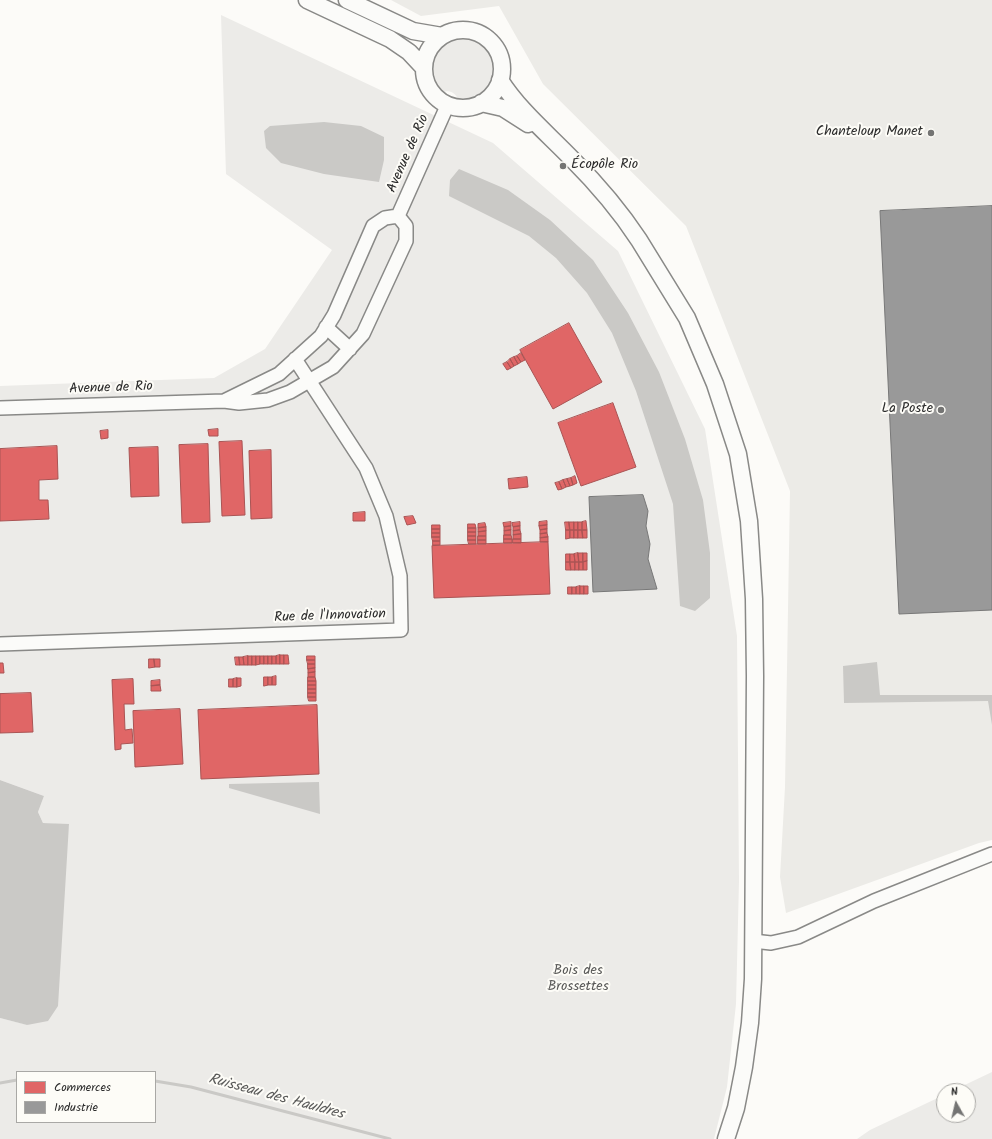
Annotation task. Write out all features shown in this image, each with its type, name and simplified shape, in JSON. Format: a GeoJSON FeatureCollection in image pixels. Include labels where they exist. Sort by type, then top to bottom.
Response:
{"type":"FeatureCollection","features":[{"type":"Feature","properties":{"kind":"main road"},"geometry":{"type":"LineString","coordinates":[[307,0],[390,39],[409,52],[424,68]]}},
{"type":"Feature","properties":{"kind":"main road"},"geometry":{"type":"LineString","coordinates":[[347,0],[413,30],[442,36]]}},
{"type":"Feature","properties":{"kind":"main road"},"geometry":{"type":"LineString","coordinates":[[468,30],[481,34],[491,42],[499,54],[502,67],[500,80],[496,89],[481,103],[468,107],[455,107],[442,102],[432,93],[426,82],[424,68],[426,56],[432,44],[442,36],[454,31],[468,30]]}},
{"type":"Feature","properties":{"kind":"main road"},"geometry":{"type":"LineString","coordinates":[[500,80],[518,104],[573,160],[627,222],[665,281],[687,318],[716,384],[738,454],[749,520],[754,599],[753,941],[752,991],[744,1067],[736,1108],[726,1139]]}},
{"type":"Feature","properties":{"kind":"main road"},"geometry":{"type":"LineString","coordinates":[[481,103],[502,108],[513,113],[551,139]]}},
{"type":"Feature","properties":{"kind":"street","name":"Avenue de Rio"},"geometry":{"type":"LineString","coordinates":[[398,216],[448,104]]}},
{"type":"Feature","properties":{"kind":"street","name":"Avenue de Rio"},"geometry":{"type":"LineString","coordinates":[[224,401],[279,374],[321,336],[334,315],[373,226],[385,218],[398,216]]}},
{"type":"Feature","properties":{"kind":"street","name":"Avenue de Rio"},"geometry":{"type":"LineString","coordinates":[[0,408],[224,401],[239,403],[268,400],[312,386],[333,367],[363,334],[406,241],[406,226],[398,216]]}},
{"type":"Feature","properties":{"kind":"street"},"geometry":{"type":"LineString","coordinates":[[326,327],[350,349]]}},
{"type":"Feature","properties":{"kind":"street"},"geometry":{"type":"LineString","coordinates":[[295,359],[312,386]]}},
{"type":"Feature","properties":{"kind":"street","name":"Rue de l'Innovation"},"geometry":{"type":"LineString","coordinates":[[0,644],[401,630],[400,576],[386,516],[366,468],[312,386]]}},
{"type":"Feature","properties":{"kind":"street"},"geometry":{"type":"LineString","coordinates":[[753,941],[771,943],[798,937],[874,901],[992,854]]}},
{"type":"Feature","properties":{"kind":"shaded area"},"geometry":{"type":"Polygon","coordinates":[[[391,0],[992,0],[992,840],[979,843],[786,913],[780,877],[785,787],[790,491],[686,226],[543,84],[499,6],[421,16],[391,0]]]}},
{"type":"Feature","properties":{"kind":"shaded area"},"geometry":{"type":"Polygon","coordinates":[[[324,122],[361,126],[384,137],[384,160],[379,182],[324,174],[281,163],[266,148],[264,131],[270,126],[324,122]]]}},
{"type":"Feature","properties":{"kind":"shaded area"},"geometry":{"type":"Polygon","coordinates":[[[459,169],[508,190],[550,220],[593,260],[628,313],[659,372],[685,439],[703,500],[710,553],[710,598],[695,611],[680,606],[673,504],[636,391],[612,333],[587,293],[556,258],[529,236],[449,196],[450,180],[459,169]]]}},
{"type":"Feature","properties":{"kind":"shaded area"},"geometry":{"type":"Polygon","coordinates":[[[877,662],[880,695],[992,695],[992,725],[988,701],[844,703],[843,666],[877,662]]]}},
{"type":"Feature","properties":{"kind":"shaded area"},"geometry":{"type":"Polygon","coordinates":[[[0,780],[44,796],[38,812],[43,823],[69,824],[58,1006],[48,1021],[27,1025],[0,1018],[0,780]]]}},
{"type":"Feature","properties":{"kind":"shaded area"},"geometry":{"type":"Polygon","coordinates":[[[319,782],[320,814],[229,788],[229,784],[319,782]]]}},
{"type":"Feature","properties":{"kind":"green space","name":"Bois des Brossettes"},"geometry":{"type":"Polygon","coordinates":[[[221,15],[493,143],[618,251],[705,429],[737,636],[739,881],[736,1004],[727,1087],[714,1139],[0,1139],[0,1018],[28,1025],[69,825],[43,823],[38,812],[44,796],[0,780],[0,386],[214,378],[265,349],[332,250],[226,174],[221,15]]]}},
{"type":"Feature","properties":{"kind":"green space"},"geometry":{"type":"Polygon","coordinates":[[[458,36],[474,39],[485,46],[492,56],[494,68],[492,80],[485,90],[474,97],[458,99],[452,92],[442,92],[432,76],[431,67],[435,51],[440,44],[448,39],[458,36]]]}},
{"type":"Feature","properties":{"kind":"green space"},"geometry":{"type":"Polygon","coordinates":[[[992,1072],[992,1139],[857,1139],[870,1130],[936,1099],[936,1123],[976,1123],[976,1083],[969,1083],[992,1072]]]}},
{"type":"Feature","properties":{"kind":"building: Commerces"},"geometry":{"type":"Polygon","coordinates":[[[569,323],[602,382],[553,409],[520,350],[569,323]]]}},
{"type":"Feature","properties":{"kind":"building: Commerces"},"geometry":{"type":"Polygon","coordinates":[[[521,353],[525,360],[521,362],[517,356],[521,353]]]}},
{"type":"Feature","properties":{"kind":"building: Commerces"},"geometry":{"type":"Polygon","coordinates":[[[517,356],[521,362],[518,364],[514,357],[517,356]]]}},
{"type":"Feature","properties":{"kind":"building: Commerces"},"geometry":{"type":"Polygon","coordinates":[[[514,357],[518,364],[514,366],[510,359],[514,357]]]}},
{"type":"Feature","properties":{"kind":"building: Commerces"},"geometry":{"type":"Polygon","coordinates":[[[510,359],[514,366],[511,368],[507,362],[510,359]]]}},
{"type":"Feature","properties":{"kind":"building: Commerces"},"geometry":{"type":"Polygon","coordinates":[[[507,362],[511,368],[507,370],[503,364],[507,362]]]}},
{"type":"Feature","properties":{"kind":"building: Commerces"},"geometry":{"type":"Polygon","coordinates":[[[613,403],[636,467],[581,486],[558,423],[613,403]]]}},
{"type":"Feature","properties":{"kind":"building: Commerces"},"geometry":{"type":"Polygon","coordinates":[[[218,429],[218,436],[209,436],[208,430],[218,429]]]}},
{"type":"Feature","properties":{"kind":"building: Commerces"},"geometry":{"type":"Polygon","coordinates":[[[108,430],[108,438],[101,439],[100,431],[108,430]]]}},
{"type":"Feature","properties":{"kind":"building: Commerces"},"geometry":{"type":"Polygon","coordinates":[[[242,441],[245,515],[222,516],[219,442],[242,441]]]}},
{"type":"Feature","properties":{"kind":"building: Commerces"},"geometry":{"type":"Polygon","coordinates":[[[208,444],[210,522],[182,523],[179,445],[208,444]]]}},
{"type":"Feature","properties":{"kind":"building: Commerces"},"geometry":{"type":"Polygon","coordinates":[[[57,446],[58,479],[39,480],[39,500],[48,500],[49,519],[0,521],[0,449],[57,446]]]}},
{"type":"Feature","properties":{"kind":"building: Commerces"},"geometry":{"type":"Polygon","coordinates":[[[158,447],[159,496],[131,497],[129,448],[158,447]]]}},
{"type":"Feature","properties":{"kind":"building: Commerces"},"geometry":{"type":"Polygon","coordinates":[[[271,450],[272,518],[251,519],[249,451],[271,450]]]}},
{"type":"Feature","properties":{"kind":"building: Commerces"},"geometry":{"type":"Polygon","coordinates":[[[575,476],[577,483],[573,485],[571,478],[575,476]]]}},
{"type":"Feature","properties":{"kind":"building: Commerces"},"geometry":{"type":"Polygon","coordinates":[[[527,477],[528,487],[509,489],[508,479],[527,477]]]}},
{"type":"Feature","properties":{"kind":"building: Commerces"},"geometry":{"type":"Polygon","coordinates":[[[571,478],[573,485],[570,486],[567,479],[571,478]]]}},
{"type":"Feature","properties":{"kind":"building: Commerces"},"geometry":{"type":"Polygon","coordinates":[[[567,479],[570,486],[566,487],[563,480],[567,479]]]}},
{"type":"Feature","properties":{"kind":"building: Commerces"},"geometry":{"type":"Polygon","coordinates":[[[563,480],[566,487],[562,489],[559,482],[563,480]]]}},
{"type":"Feature","properties":{"kind":"building: Commerces"},"geometry":{"type":"Polygon","coordinates":[[[559,482],[562,489],[558,490],[555,483],[559,482]]]}},
{"type":"Feature","properties":{"kind":"building: Commerces"},"geometry":{"type":"Polygon","coordinates":[[[365,512],[365,521],[353,521],[353,513],[365,512]]]}},
{"type":"Feature","properties":{"kind":"building: Commerces"},"geometry":{"type":"Polygon","coordinates":[[[413,516],[416,523],[407,525],[404,517],[413,516]]]}},
{"type":"Feature","properties":{"kind":"building: Commerces"},"geometry":{"type":"Polygon","coordinates":[[[547,521],[547,525],[539,526],[539,522],[547,521]]]}},
{"type":"Feature","properties":{"kind":"building: Commerces"},"geometry":{"type":"Polygon","coordinates":[[[586,521],[587,530],[582,530],[582,522],[586,521]]]}},
{"type":"Feature","properties":{"kind":"building: Commerces"},"geometry":{"type":"Polygon","coordinates":[[[511,522],[511,526],[504,527],[503,523],[511,522]]]}},
{"type":"Feature","properties":{"kind":"building: Commerces"},"geometry":{"type":"Polygon","coordinates":[[[520,522],[520,526],[513,527],[512,523],[520,522]]]}},
{"type":"Feature","properties":{"kind":"building: Commerces"},"geometry":{"type":"Polygon","coordinates":[[[565,522],[569,522],[570,530],[566,530],[565,522]]]}},
{"type":"Feature","properties":{"kind":"building: Commerces"},"geometry":{"type":"Polygon","coordinates":[[[569,522],[574,522],[574,530],[570,530],[569,522]]]}},
{"type":"Feature","properties":{"kind":"building: Commerces"},"geometry":{"type":"Polygon","coordinates":[[[574,522],[578,522],[578,530],[574,530],[574,522]]]}},
{"type":"Feature","properties":{"kind":"building: Commerces"},"geometry":{"type":"Polygon","coordinates":[[[578,522],[582,522],[582,530],[578,530],[578,522]]]}},
{"type":"Feature","properties":{"kind":"building: Commerces"},"geometry":{"type":"Polygon","coordinates":[[[485,523],[486,527],[478,528],[478,524],[485,523]]]}},
{"type":"Feature","properties":{"kind":"building: Commerces"},"geometry":{"type":"Polygon","coordinates":[[[468,524],[475,524],[476,528],[468,528],[468,524]]]}},
{"type":"Feature","properties":{"kind":"building: Commerces"},"geometry":{"type":"Polygon","coordinates":[[[432,525],[440,525],[440,529],[432,529],[432,525]]]}},
{"type":"Feature","properties":{"kind":"building: Commerces"},"geometry":{"type":"Polygon","coordinates":[[[547,525],[547,529],[540,530],[539,526],[547,525]]]}},
{"type":"Feature","properties":{"kind":"building: Commerces"},"geometry":{"type":"Polygon","coordinates":[[[511,526],[511,530],[504,531],[504,527],[511,526]]]}},
{"type":"Feature","properties":{"kind":"building: Commerces"},"geometry":{"type":"Polygon","coordinates":[[[520,526],[520,530],[513,531],[513,527],[520,526]]]}},
{"type":"Feature","properties":{"kind":"building: Commerces"},"geometry":{"type":"Polygon","coordinates":[[[486,527],[486,531],[478,532],[478,528],[486,527]]]}},
{"type":"Feature","properties":{"kind":"building: Commerces"},"geometry":{"type":"Polygon","coordinates":[[[468,528],[476,528],[476,532],[468,532],[468,528]]]}},
{"type":"Feature","properties":{"kind":"building: Commerces"},"geometry":{"type":"Polygon","coordinates":[[[432,529],[440,529],[440,533],[432,533],[432,529]]]}},
{"type":"Feature","properties":{"kind":"building: Commerces"},"geometry":{"type":"Polygon","coordinates":[[[547,529],[547,533],[540,534],[540,530],[547,529]]]}},
{"type":"Feature","properties":{"kind":"building: Commerces"},"geometry":{"type":"Polygon","coordinates":[[[511,530],[511,535],[504,535],[504,531],[511,530]]]}},
{"type":"Feature","properties":{"kind":"building: Commerces"},"geometry":{"type":"Polygon","coordinates":[[[520,530],[521,534],[513,535],[513,531],[520,530]]]}},
{"type":"Feature","properties":{"kind":"building: Commerces"},"geometry":{"type":"Polygon","coordinates":[[[566,530],[570,530],[570,538],[566,539],[566,530]]]}},
{"type":"Feature","properties":{"kind":"building: Commerces"},"geometry":{"type":"Polygon","coordinates":[[[570,530],[574,530],[574,538],[570,538],[570,530]]]}},
{"type":"Feature","properties":{"kind":"building: Commerces"},"geometry":{"type":"Polygon","coordinates":[[[574,530],[578,530],[578,538],[574,538],[574,530]]]}},
{"type":"Feature","properties":{"kind":"building: Commerces"},"geometry":{"type":"Polygon","coordinates":[[[578,530],[582,530],[583,538],[578,538],[578,530]]]}},
{"type":"Feature","properties":{"kind":"building: Commerces"},"geometry":{"type":"Polygon","coordinates":[[[582,530],[587,530],[587,538],[583,538],[582,530]]]}},
{"type":"Feature","properties":{"kind":"building: Commerces"},"geometry":{"type":"Polygon","coordinates":[[[486,531],[486,536],[478,536],[478,532],[486,531]]]}},
{"type":"Feature","properties":{"kind":"building: Commerces"},"geometry":{"type":"Polygon","coordinates":[[[468,532],[476,532],[476,536],[468,536],[468,532]]]}},
{"type":"Feature","properties":{"kind":"building: Commerces"},"geometry":{"type":"Polygon","coordinates":[[[432,533],[440,533],[440,537],[432,537],[432,533]]]}},
{"type":"Feature","properties":{"kind":"building: Commerces"},"geometry":{"type":"Polygon","coordinates":[[[547,533],[548,537],[540,538],[540,534],[547,533]]]}},
{"type":"Feature","properties":{"kind":"building: Commerces"},"geometry":{"type":"Polygon","coordinates":[[[521,534],[521,539],[513,539],[513,535],[521,534]]]}},
{"type":"Feature","properties":{"kind":"building: Commerces"},"geometry":{"type":"Polygon","coordinates":[[[504,535],[511,535],[512,539],[504,539],[504,535]]]}},
{"type":"Feature","properties":{"kind":"building: Commerces"},"geometry":{"type":"Polygon","coordinates":[[[468,536],[476,536],[476,540],[468,540],[468,536]]]}},
{"type":"Feature","properties":{"kind":"building: Commerces"},"geometry":{"type":"Polygon","coordinates":[[[478,536],[486,536],[486,540],[478,540],[478,536]]]}},
{"type":"Feature","properties":{"kind":"building: Commerces"},"geometry":{"type":"Polygon","coordinates":[[[432,537],[440,537],[440,541],[433,541],[432,537]]]}},
{"type":"Feature","properties":{"kind":"building: Commerces"},"geometry":{"type":"Polygon","coordinates":[[[548,537],[548,542],[540,542],[540,538],[548,537]]]}},
{"type":"Feature","properties":{"kind":"building: Commerces"},"geometry":{"type":"Polygon","coordinates":[[[504,539],[512,539],[512,543],[504,543],[504,539]]]}},
{"type":"Feature","properties":{"kind":"building: Commerces"},"geometry":{"type":"Polygon","coordinates":[[[513,539],[521,539],[521,543],[513,543],[513,539]]]}},
{"type":"Feature","properties":{"kind":"building: Commerces"},"geometry":{"type":"Polygon","coordinates":[[[468,540],[476,540],[476,544],[469,544],[468,540]]]}},
{"type":"Feature","properties":{"kind":"building: Commerces"},"geometry":{"type":"Polygon","coordinates":[[[478,540],[486,540],[486,544],[478,544],[478,540]]]}},
{"type":"Feature","properties":{"kind":"building: Commerces"},"geometry":{"type":"Polygon","coordinates":[[[433,541],[440,541],[440,545],[433,545],[433,541]]]}},
{"type":"Feature","properties":{"kind":"building: Commerces"},"geometry":{"type":"Polygon","coordinates":[[[548,542],[550,594],[434,598],[432,546],[548,542]]]}},
{"type":"Feature","properties":{"kind":"building: Commerces"},"geometry":{"type":"Polygon","coordinates":[[[578,553],[583,553],[583,562],[579,562],[578,553]]]}},
{"type":"Feature","properties":{"kind":"building: Commerces"},"geometry":{"type":"Polygon","coordinates":[[[578,553],[579,562],[575,562],[574,554],[578,553]]]}},
{"type":"Feature","properties":{"kind":"building: Commerces"},"geometry":{"type":"Polygon","coordinates":[[[583,553],[587,553],[587,561],[583,562],[583,553]]]}},
{"type":"Feature","properties":{"kind":"building: Commerces"},"geometry":{"type":"Polygon","coordinates":[[[566,554],[570,554],[570,562],[566,562],[566,554]]]}},
{"type":"Feature","properties":{"kind":"building: Commerces"},"geometry":{"type":"Polygon","coordinates":[[[570,554],[574,554],[575,562],[570,562],[570,554]]]}},
{"type":"Feature","properties":{"kind":"building: Commerces"},"geometry":{"type":"Polygon","coordinates":[[[587,561],[587,570],[583,570],[583,562],[587,561]]]}},
{"type":"Feature","properties":{"kind":"building: Commerces"},"geometry":{"type":"Polygon","coordinates":[[[566,562],[570,562],[571,570],[566,570],[566,562]]]}},
{"type":"Feature","properties":{"kind":"building: Commerces"},"geometry":{"type":"Polygon","coordinates":[[[570,562],[575,562],[575,570],[571,570],[570,562]]]}},
{"type":"Feature","properties":{"kind":"building: Commerces"},"geometry":{"type":"Polygon","coordinates":[[[575,562],[579,562],[579,570],[575,570],[575,562]]]}},
{"type":"Feature","properties":{"kind":"building: Commerces"},"geometry":{"type":"Polygon","coordinates":[[[579,562],[583,562],[583,570],[579,570],[579,562]]]}},
{"type":"Feature","properties":{"kind":"building: Commerces"},"geometry":{"type":"Polygon","coordinates":[[[580,586],[580,594],[576,594],[576,587],[580,586]]]}},
{"type":"Feature","properties":{"kind":"building: Commerces"},"geometry":{"type":"Polygon","coordinates":[[[580,586],[584,586],[584,594],[580,594],[580,586]]]}},
{"type":"Feature","properties":{"kind":"building: Commerces"},"geometry":{"type":"Polygon","coordinates":[[[584,586],[588,586],[588,594],[584,594],[584,586]]]}},
{"type":"Feature","properties":{"kind":"building: Commerces"},"geometry":{"type":"Polygon","coordinates":[[[568,587],[572,587],[572,594],[568,594],[568,587]]]}},
{"type":"Feature","properties":{"kind":"building: Commerces"},"geometry":{"type":"Polygon","coordinates":[[[572,587],[576,587],[576,594],[572,594],[572,587]]]}},
{"type":"Feature","properties":{"kind":"building: Commerces"},"geometry":{"type":"Polygon","coordinates":[[[280,655],[284,655],[284,664],[280,664],[280,655]]]}},
{"type":"Feature","properties":{"kind":"building: Commerces"},"geometry":{"type":"Polygon","coordinates":[[[280,655],[280,664],[276,664],[276,656],[280,655]]]}},
{"type":"Feature","properties":{"kind":"building: Commerces"},"geometry":{"type":"Polygon","coordinates":[[[284,655],[288,655],[289,664],[284,664],[284,655]]]}},
{"type":"Feature","properties":{"kind":"building: Commerces"},"geometry":{"type":"Polygon","coordinates":[[[248,656],[252,656],[252,665],[248,665],[248,656]]]}},
{"type":"Feature","properties":{"kind":"building: Commerces"},"geometry":{"type":"Polygon","coordinates":[[[248,656],[248,665],[244,665],[243,657],[248,656]]]}},
{"type":"Feature","properties":{"kind":"building: Commerces"},"geometry":{"type":"Polygon","coordinates":[[[252,656],[256,656],[256,665],[252,665],[252,656]]]}},
{"type":"Feature","properties":{"kind":"building: Commerces"},"geometry":{"type":"Polygon","coordinates":[[[256,656],[260,656],[260,664],[256,665],[256,656]]]}},
{"type":"Feature","properties":{"kind":"building: Commerces"},"geometry":{"type":"Polygon","coordinates":[[[260,656],[264,656],[264,664],[260,664],[260,656]]]}},
{"type":"Feature","properties":{"kind":"building: Commerces"},"geometry":{"type":"Polygon","coordinates":[[[264,656],[268,656],[268,664],[264,664],[264,656]]]}},
{"type":"Feature","properties":{"kind":"building: Commerces"},"geometry":{"type":"Polygon","coordinates":[[[268,656],[272,656],[272,664],[268,664],[268,656]]]}},
{"type":"Feature","properties":{"kind":"building: Commerces"},"geometry":{"type":"Polygon","coordinates":[[[272,656],[276,656],[276,664],[272,664],[272,656]]]}},
{"type":"Feature","properties":{"kind":"building: Commerces"},"geometry":{"type":"Polygon","coordinates":[[[307,656],[315,656],[315,660],[307,660],[307,656]]]}},
{"type":"Feature","properties":{"kind":"building: Commerces"},"geometry":{"type":"Polygon","coordinates":[[[235,657],[239,657],[240,665],[236,665],[235,657]]]}},
{"type":"Feature","properties":{"kind":"building: Commerces"},"geometry":{"type":"Polygon","coordinates":[[[239,657],[243,657],[244,665],[240,665],[239,657]]]}},
{"type":"Feature","properties":{"kind":"building: Commerces"},"geometry":{"type":"Polygon","coordinates":[[[149,659],[154,659],[155,667],[149,668],[149,659]]]}},
{"type":"Feature","properties":{"kind":"building: Commerces"},"geometry":{"type":"Polygon","coordinates":[[[154,659],[160,659],[160,667],[155,667],[154,659]]]}},
{"type":"Feature","properties":{"kind":"building: Commerces"},"geometry":{"type":"Polygon","coordinates":[[[307,660],[315,660],[315,664],[308,664],[307,660]]]}},
{"type":"Feature","properties":{"kind":"building: Commerces"},"geometry":{"type":"Polygon","coordinates":[[[0,663],[3,663],[4,673],[0,673],[0,663]]]}},
{"type":"Feature","properties":{"kind":"building: Commerces"},"geometry":{"type":"Polygon","coordinates":[[[308,664],[315,664],[315,668],[308,669],[308,664]]]}},
{"type":"Feature","properties":{"kind":"building: Commerces"},"geometry":{"type":"Polygon","coordinates":[[[315,668],[315,672],[308,673],[308,669],[315,668]]]}},
{"type":"Feature","properties":{"kind":"building: Commerces"},"geometry":{"type":"Polygon","coordinates":[[[315,672],[315,677],[308,677],[308,673],[315,672]]]}},
{"type":"Feature","properties":{"kind":"building: Commerces"},"geometry":{"type":"Polygon","coordinates":[[[276,676],[276,685],[272,685],[272,677],[276,676]]]}},
{"type":"Feature","properties":{"kind":"building: Commerces"},"geometry":{"type":"Polygon","coordinates":[[[264,677],[268,677],[268,685],[264,686],[264,677]]]}},
{"type":"Feature","properties":{"kind":"building: Commerces"},"geometry":{"type":"Polygon","coordinates":[[[268,677],[272,677],[272,685],[268,685],[268,677]]]}},
{"type":"Feature","properties":{"kind":"building: Commerces"},"geometry":{"type":"Polygon","coordinates":[[[308,677],[315,677],[316,681],[308,681],[308,677]]]}},
{"type":"Feature","properties":{"kind":"building: Commerces"},"geometry":{"type":"Polygon","coordinates":[[[237,678],[237,687],[233,687],[233,679],[237,678]]]}},
{"type":"Feature","properties":{"kind":"building: Commerces"},"geometry":{"type":"Polygon","coordinates":[[[237,678],[241,678],[241,686],[237,687],[237,678]]]}},
{"type":"Feature","properties":{"kind":"building: Commerces"},"geometry":{"type":"Polygon","coordinates":[[[133,679],[134,704],[124,704],[125,730],[132,729],[133,743],[121,744],[121,749],[115,750],[112,680],[133,679]]]}},
{"type":"Feature","properties":{"kind":"building: Commerces"},"geometry":{"type":"Polygon","coordinates":[[[229,679],[233,679],[233,687],[229,687],[229,679]]]}},
{"type":"Feature","properties":{"kind":"building: Commerces"},"geometry":{"type":"Polygon","coordinates":[[[160,680],[160,685],[151,686],[151,681],[160,680]]]}},
{"type":"Feature","properties":{"kind":"building: Commerces"},"geometry":{"type":"Polygon","coordinates":[[[308,681],[316,681],[316,685],[308,685],[308,681]]]}},
{"type":"Feature","properties":{"kind":"building: Commerces"},"geometry":{"type":"Polygon","coordinates":[[[160,685],[161,691],[151,691],[151,686],[160,685]]]}},
{"type":"Feature","properties":{"kind":"building: Commerces"},"geometry":{"type":"Polygon","coordinates":[[[308,685],[316,685],[316,689],[308,689],[308,685]]]}},
{"type":"Feature","properties":{"kind":"building: Commerces"},"geometry":{"type":"Polygon","coordinates":[[[308,689],[316,689],[316,693],[308,693],[308,689]]]}},
{"type":"Feature","properties":{"kind":"building: Commerces"},"geometry":{"type":"Polygon","coordinates":[[[31,693],[33,732],[0,733],[0,694],[31,693]]]}},
{"type":"Feature","properties":{"kind":"building: Commerces"},"geometry":{"type":"Polygon","coordinates":[[[308,693],[316,693],[316,697],[308,697],[308,693]]]}},
{"type":"Feature","properties":{"kind":"building: Commerces"},"geometry":{"type":"Polygon","coordinates":[[[308,697],[316,697],[316,701],[309,701],[308,697]]]}},
{"type":"Feature","properties":{"kind":"building: Commerces"},"geometry":{"type":"Polygon","coordinates":[[[317,705],[319,774],[201,779],[198,710],[317,705]]]}},
{"type":"Feature","properties":{"kind":"building: Commerces"},"geometry":{"type":"Polygon","coordinates":[[[180,709],[183,764],[135,767],[133,711],[180,709]]]}},
{"type":"Feature","properties":{"kind":"building: Industrie","name":"La Poste"},"geometry":{"type":"Polygon","coordinates":[[[992,206],[992,610],[899,614],[880,211],[992,206]]]}},
{"type":"Feature","properties":{"kind":"building: Industrie"},"geometry":{"type":"Polygon","coordinates":[[[643,495],[648,511],[646,526],[650,544],[648,559],[657,589],[593,592],[589,497],[643,495]]]}},
{"type":"Feature","properties":{"kind":"waterway","name":"Ruisseau des Hauldres"},"geometry":{"type":"LineString","coordinates":[[0,1083],[16,1080]]}},
{"type":"Feature","properties":{"kind":"waterway","name":"Ruisseau des Hauldres"},"geometry":{"type":"LineString","coordinates":[[156,1081],[191,1087],[390,1139]]}},
{"type":"Feature","properties":{"kind":"place","name":"Chanteloup Manet"},"geometry":{"type":"Point","coordinates":[931,133]}},
{"type":"Feature","properties":{"kind":"place","name":"Écopôle Rio"},"geometry":{"type":"Point","coordinates":[563,166]}},
{"type":"Feature","properties":{"kind":"place","name":"La Poste"},"geometry":{"type":"Point","coordinates":[941,410]}}]}
